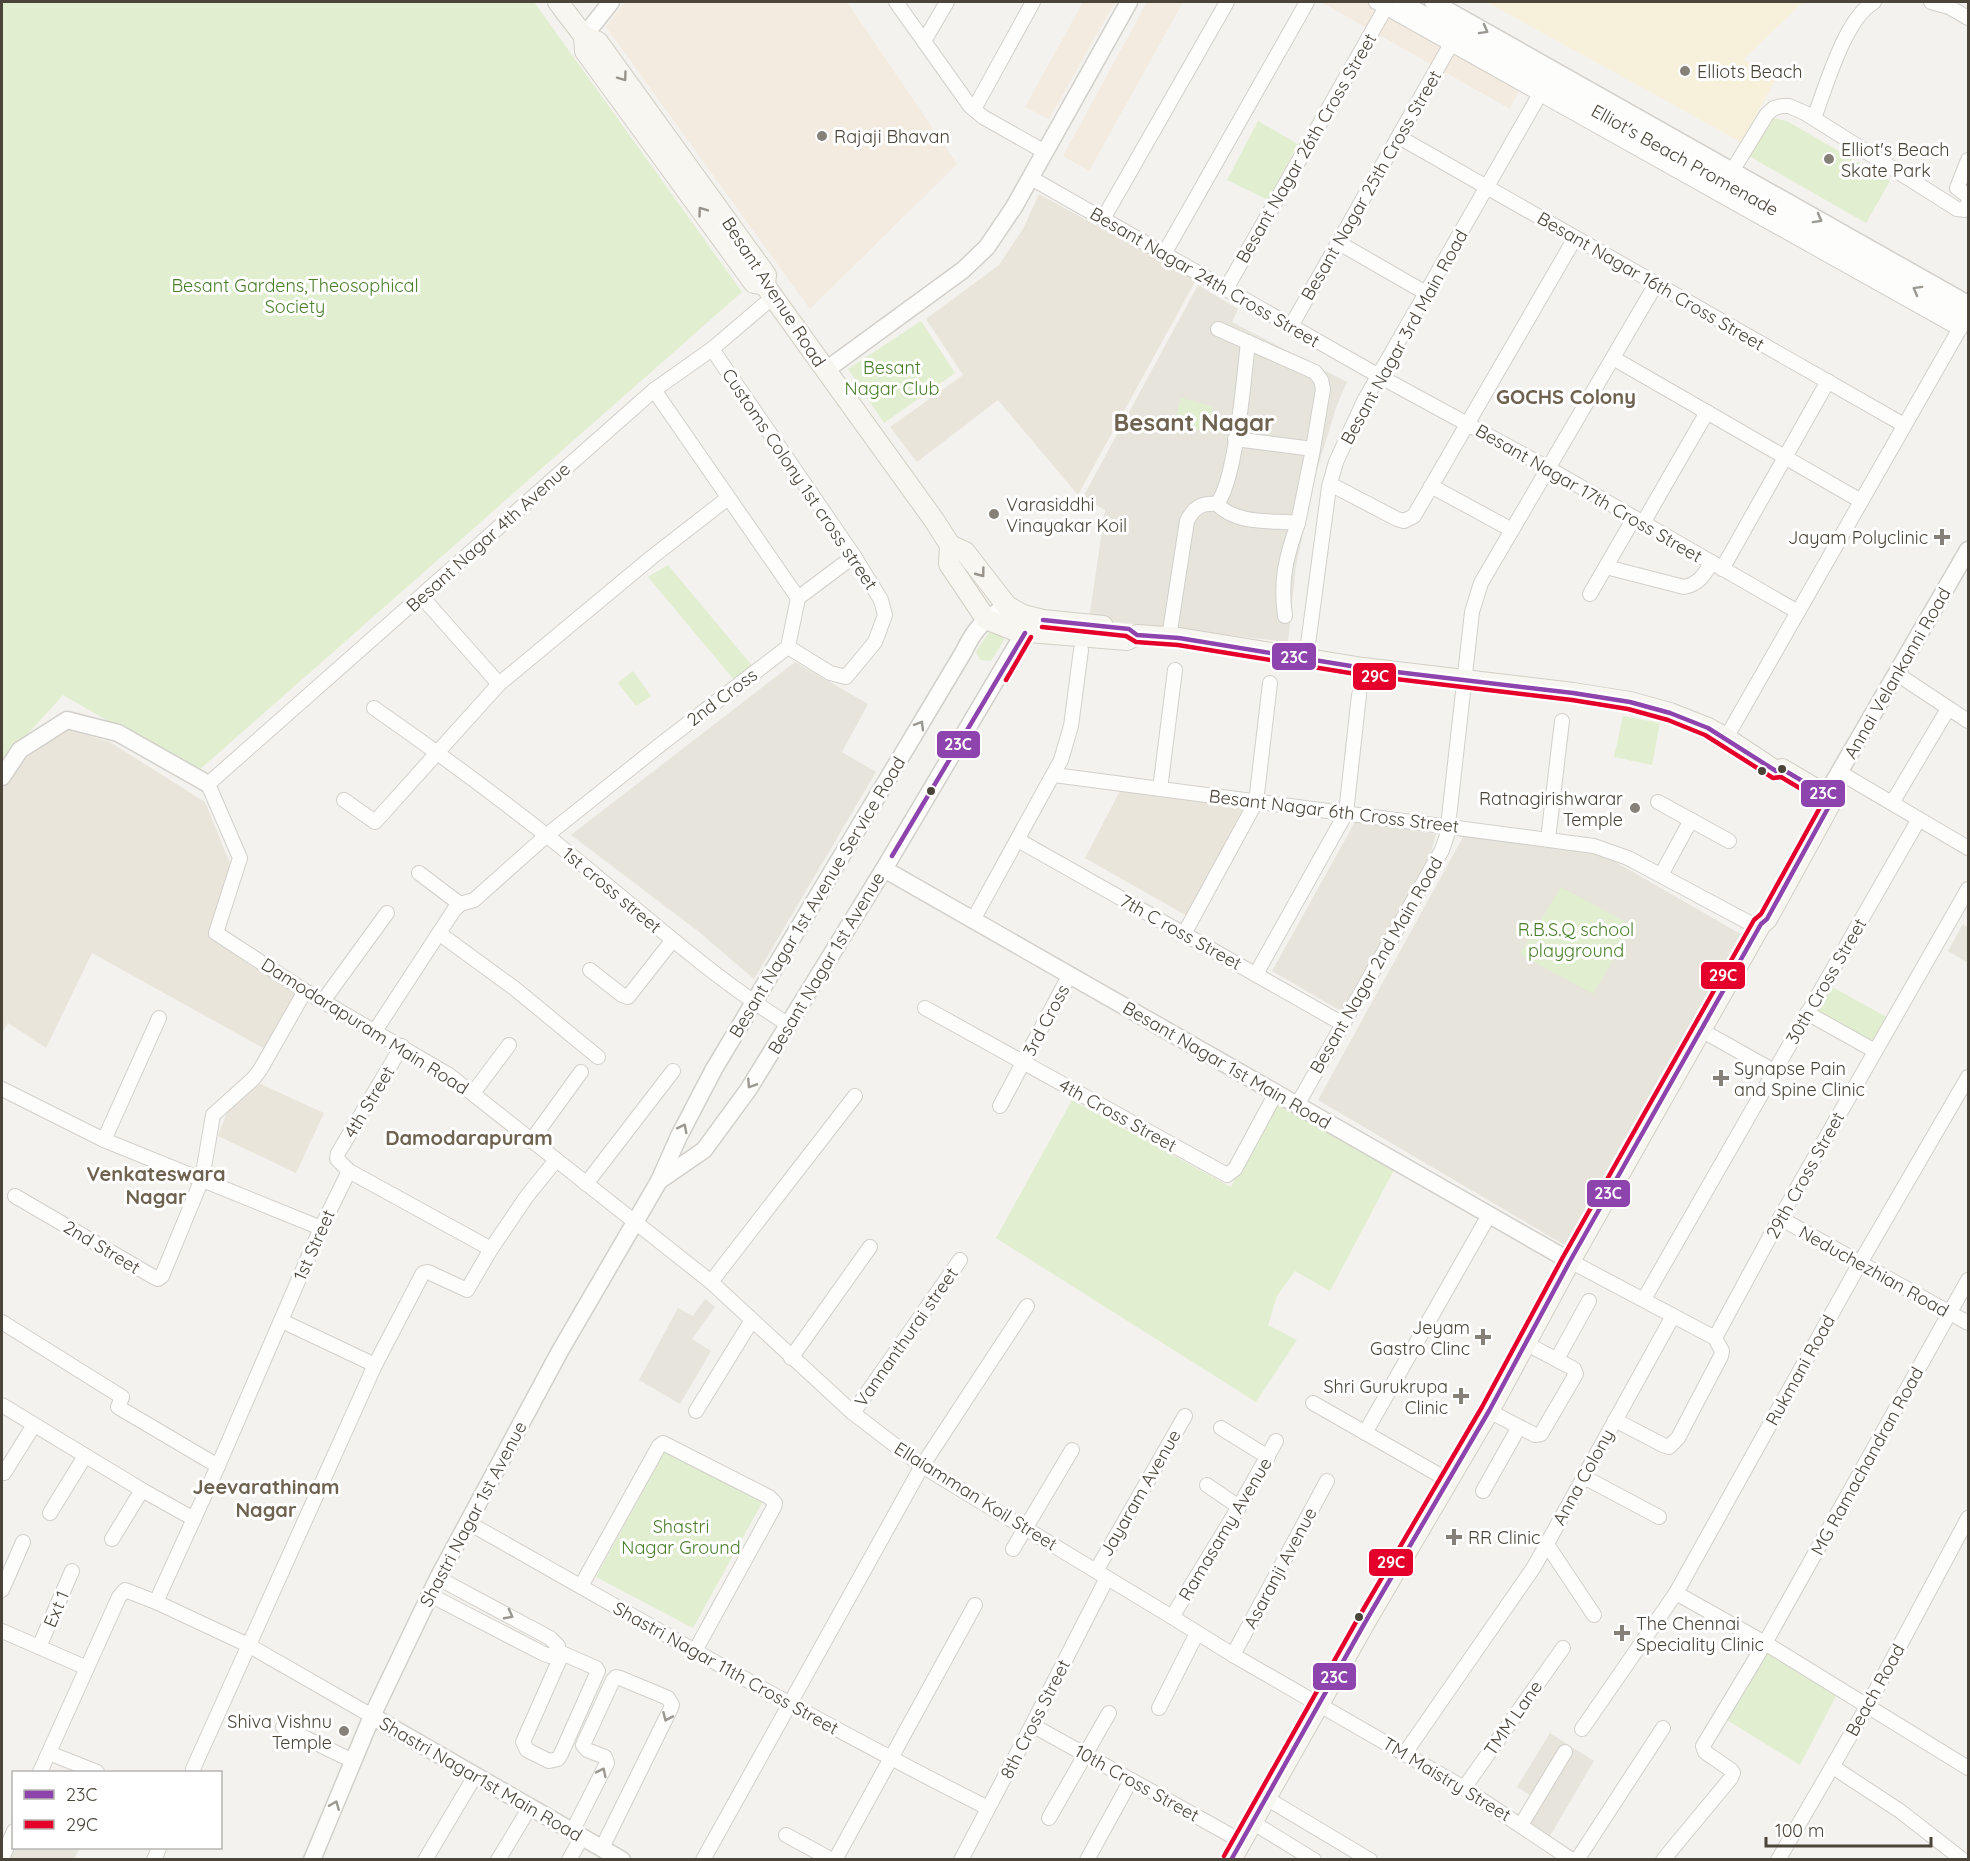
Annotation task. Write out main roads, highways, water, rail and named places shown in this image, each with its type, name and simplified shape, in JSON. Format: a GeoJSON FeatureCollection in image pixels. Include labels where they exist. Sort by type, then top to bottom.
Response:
{"type":"FeatureCollection","features":[{"type":"Feature","properties":{"kind":"main road","name":"Besant Avenue Road"},"geometry":{"type":"LineString","coordinates":[[558,2],[584,36],[585,51],[754,283],[769,291],[950,545],[965,552],[1007,606],[1034,623]]}},
{"type":"Feature","properties":{"kind":"main road"},"geometry":{"type":"LineString","coordinates":[[950,545],[950,564],[986,619],[1016,631],[1034,623],[1126,640],[1137,635],[1170,630],[1306,659],[1366,669],[1573,693],[1630,702],[1670,713],[1726,738],[1776,771],[1778,778],[1827,801],[1767,919],[1760,926],[1570,1261],[1489,1411],[1318,1704],[1252,1822],[1237,1854]]}},
{"type":"Feature","properties":{"kind":"place","name":"Elliots Beach"},"geometry":{"type":"Point","coordinates":[1685,71]}},
{"type":"Feature","properties":{"kind":"place","name":"Rajaji Bhavan"},"geometry":{"type":"Point","coordinates":[822,136]}},
{"type":"Feature","properties":{"kind":"place","name":"Elliot's Beach Skate Park"},"geometry":{"type":"Point","coordinates":[1829,159]}},
{"type":"Feature","properties":{"kind":"place","name":"Varasiddhi Vinayakar Koil"},"geometry":{"type":"Point","coordinates":[994,514]}},
{"type":"Feature","properties":{"kind":"place","name":"Jayam Polyclinic"},"geometry":{"type":"Point","coordinates":[1942,537]}},
{"type":"Feature","properties":{"kind":"place","name":"Ratnagirishwarar Temple"},"geometry":{"type":"Point","coordinates":[1635,808]}},
{"type":"Feature","properties":{"kind":"place","name":"Synapse Pain and Spine Clinic"},"geometry":{"type":"Point","coordinates":[1721,1078]}},
{"type":"Feature","properties":{"kind":"place","name":"Jeyam Gastro Clinc"},"geometry":{"type":"Point","coordinates":[1483,1337]}},
{"type":"Feature","properties":{"kind":"place","name":"Shri Gurukrupa Clinic"},"geometry":{"type":"Point","coordinates":[1461,1396]}},
{"type":"Feature","properties":{"kind":"place","name":"RR Clinic"},"geometry":{"type":"Point","coordinates":[1454,1537]}},
{"type":"Feature","properties":{"kind":"place","name":"The Chennai Speciality Clinic"},"geometry":{"type":"Point","coordinates":[1622,1633]}},
{"type":"Feature","properties":{"kind":"place","name":"Shiva Vishnu Temple"},"geometry":{"type":"Point","coordinates":[344,1731]}},
{"type":"Feature","properties":{"kind":"district","name":"GOCHS Colony"},"geometry":{"type":"Point","coordinates":[1566,396]}},
{"type":"Feature","properties":{"kind":"district","name":"Besant Nagar"},"geometry":{"type":"Point","coordinates":[1194,422]}},
{"type":"Feature","properties":{"kind":"district","name":"Damodarapuram"},"geometry":{"type":"Point","coordinates":[469,1137]}},
{"type":"Feature","properties":{"kind":"district","name":"Venkateswara Nagar"},"geometry":{"type":"Point","coordinates":[156,1184]}},
{"type":"Feature","properties":{"kind":"district","name":"Jeevarathinam Nagar"},"geometry":{"type":"Point","coordinates":[266,1498]}},
{"type":"Feature","properties":{"kind":"park label","name":"Besant Gardens,Theosophical Society"},"geometry":{"type":"Point","coordinates":[295,295]}},
{"type":"Feature","properties":{"kind":"park label","name":"Besant Nagar Club"},"geometry":{"type":"Point","coordinates":[892,377]}},
{"type":"Feature","properties":{"kind":"park label","name":"R.B.S.Q school playground"},"geometry":{"type":"Point","coordinates":[1576,939]}},
{"type":"Feature","properties":{"kind":"park label","name":"Shastri Nagar Ground"},"geometry":{"type":"Point","coordinates":[681,1536]}}]}
